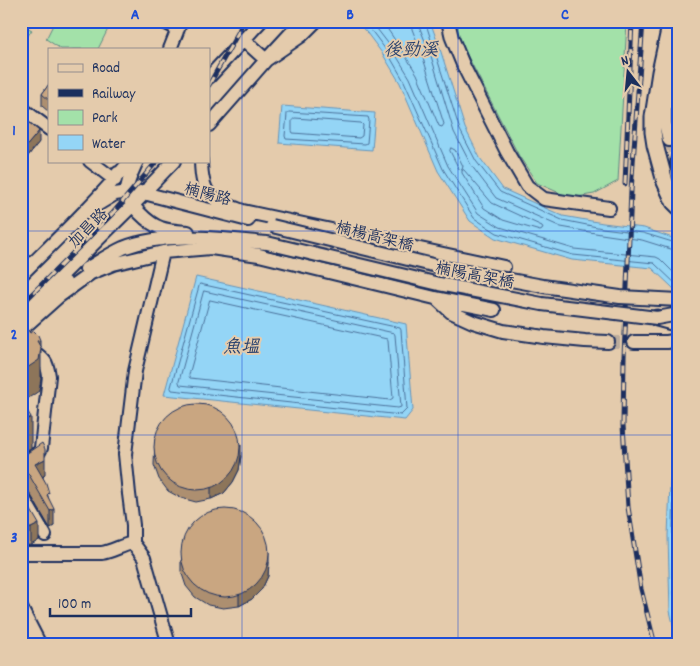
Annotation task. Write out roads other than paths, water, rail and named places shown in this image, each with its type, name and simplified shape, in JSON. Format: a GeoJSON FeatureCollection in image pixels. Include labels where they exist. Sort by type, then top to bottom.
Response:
{"type":"FeatureCollection","features":[{"type":"Feature","properties":{"kind":"main road"},"geometry":{"type":"LineString","coordinates":[[671,21],[660,72],[653,117],[653,132],[665,182],[674,202],[679,207]]}},
{"type":"Feature","properties":{"kind":"main road"},"geometry":{"type":"LineString","coordinates":[[679,159],[679,174]]}},
{"type":"Feature","properties":{"kind":"main road"},"geometry":{"type":"LineString","coordinates":[[657,318],[679,324]]}},
{"type":"Feature","properties":{"kind":"street"},"geometry":{"type":"LineString","coordinates":[[162,21],[180,25],[170,48]]}},
{"type":"Feature","properties":{"kind":"street"},"geometry":{"type":"LineString","coordinates":[[210,76],[261,21]]}},
{"type":"Feature","properties":{"kind":"street"},"geometry":{"type":"LineString","coordinates":[[210,123],[302,21]]}},
{"type":"Feature","properties":{"kind":"street"},"geometry":{"type":"LineString","coordinates":[[266,60],[302,36],[316,21]]}},
{"type":"Feature","properties":{"kind":"street"},"geometry":{"type":"LineString","coordinates":[[448,21],[452,38],[464,67],[507,152],[527,186],[544,199],[609,208]]}},
{"type":"Feature","properties":{"kind":"street"},"geometry":{"type":"LineString","coordinates":[[669,140],[665,123],[664,97],[679,34]]}},
{"type":"Feature","properties":{"kind":"street"},"geometry":{"type":"LineString","coordinates":[[244,40],[266,60]]}},
{"type":"Feature","properties":{"kind":"street"},"geometry":{"type":"LineString","coordinates":[[21,108],[48,128]]}},
{"type":"Feature","properties":{"kind":"street"},"geometry":{"type":"LineString","coordinates":[[91,162],[115,180],[122,162]]}},
{"type":"Feature","properties":{"kind":"street","name":"加昌路"},"geometry":{"type":"LineString","coordinates":[[21,275],[115,180],[129,162]]}},
{"type":"Feature","properties":{"kind":"street"},"geometry":{"type":"LineString","coordinates":[[137,162],[127,191],[129,199],[145,218],[160,228],[220,234],[267,243]]}},
{"type":"Feature","properties":{"kind":"street","name":"加昌路"},"geometry":{"type":"LineString","coordinates":[[21,314],[133,205],[173,162]]}},
{"type":"Feature","properties":{"kind":"street"},"geometry":{"type":"LineString","coordinates":[[200,162],[201,176],[206,190],[229,216]]}},
{"type":"Feature","properties":{"kind":"street","name":"楠陽路"},"geometry":{"type":"LineString","coordinates":[[82,214],[115,194],[136,191],[272,226]]}},
{"type":"Feature","properties":{"kind":"street"},"geometry":{"type":"LineString","coordinates":[[215,200],[243,211],[504,267]]}},
{"type":"Feature","properties":{"kind":"street","name":"楠楊高架橋"},"geometry":{"type":"LineString","coordinates":[[272,226],[445,268],[543,286],[620,297],[679,300]]}},
{"type":"Feature","properties":{"kind":"street"},"geometry":{"type":"LineString","coordinates":[[39,298],[104,257],[123,248],[140,243],[168,239],[214,238],[267,243]]}},
{"type":"Feature","properties":{"kind":"street","name":"楠陽高架橋"},"geometry":{"type":"LineString","coordinates":[[267,243],[439,284],[542,304],[657,318],[679,314]]}},
{"type":"Feature","properties":{"kind":"street"},"geometry":{"type":"LineString","coordinates":[[21,330],[58,297],[91,273],[113,264],[163,252],[211,248],[259,255],[435,298],[494,310]]}},
{"type":"Feature","properties":{"kind":"street"},"geometry":{"type":"LineString","coordinates":[[163,252],[135,371],[124,454],[133,525],[133,543],[144,558],[169,645]]}},
{"type":"Feature","properties":{"kind":"street"},"geometry":{"type":"LineString","coordinates":[[435,298],[451,312],[473,322],[503,331],[544,337],[608,342]]}},
{"type":"Feature","properties":{"kind":"street"},"geometry":{"type":"LineString","coordinates":[[634,342],[673,341]]}},
{"type":"Feature","properties":{"kind":"street"},"geometry":{"type":"LineString","coordinates":[[21,464],[42,448],[49,376],[44,359],[34,352]]}},
{"type":"Feature","properties":{"kind":"street"},"geometry":{"type":"LineString","coordinates":[[21,494],[45,536]]}},
{"type":"Feature","properties":{"kind":"street"},"geometry":{"type":"LineString","coordinates":[[21,553],[102,554],[133,543]]}},
{"type":"Feature","properties":{"kind":"street"},"geometry":{"type":"LineString","coordinates":[[23,614],[40,645]]}},
{"type":"Feature","properties":{"kind":"street"},"geometry":{"type":"LineString","coordinates":[[21,632],[28,645]]}},
{"type":"Feature","properties":{"kind":"water","name":"後勁溪"},"geometry":{"type":"Polygon","coordinates":[[[356,21],[430,21],[465,128],[480,158],[503,189],[563,216],[644,228],[678,240],[679,297],[673,288],[652,268],[572,260],[495,238],[470,221],[438,171],[400,83],[382,53],[356,21]]]}},
{"type":"Feature","properties":{"kind":"water"},"geometry":{"type":"Polygon","coordinates":[[[282,106],[375,113],[372,150],[279,143],[282,106]]]}},
{"type":"Feature","properties":{"kind":"water","name":"魚塭"},"geometry":{"type":"Polygon","coordinates":[[[196,277],[406,324],[413,410],[405,420],[164,395],[196,277]]]}},
{"type":"Feature","properties":{"kind":"water"},"geometry":{"type":"Polygon","coordinates":[[[679,380],[678,645],[670,611],[668,536],[670,484],[679,380]]]}},
{"type":"Feature","properties":{"kind":"tunnel"},"geometry":{"type":"LineString","coordinates":[[669,140],[679,161]]}},
{"type":"Feature","properties":{"kind":"tunnel"},"geometry":{"type":"LineString","coordinates":[[494,310],[504,268]]}},
{"type":"Feature","properties":{"kind":"tunnel"},"geometry":{"type":"LineString","coordinates":[[608,342],[634,342]]}},
{"type":"Feature","properties":{"kind":"railway"},"geometry":{"type":"LineString","coordinates":[[210,83],[243,21]]}},
{"type":"Feature","properties":{"kind":"railway"},"geometry":{"type":"LineString","coordinates":[[625,184],[632,21]]}},
{"type":"Feature","properties":{"kind":"railway"},"geometry":{"type":"LineString","coordinates":[[643,21],[631,191],[623,425],[628,507],[641,589],[655,645]]}},
{"type":"Feature","properties":{"kind":"railway"},"geometry":{"type":"LineString","coordinates":[[21,305],[112,214],[156,162]]}}]}
